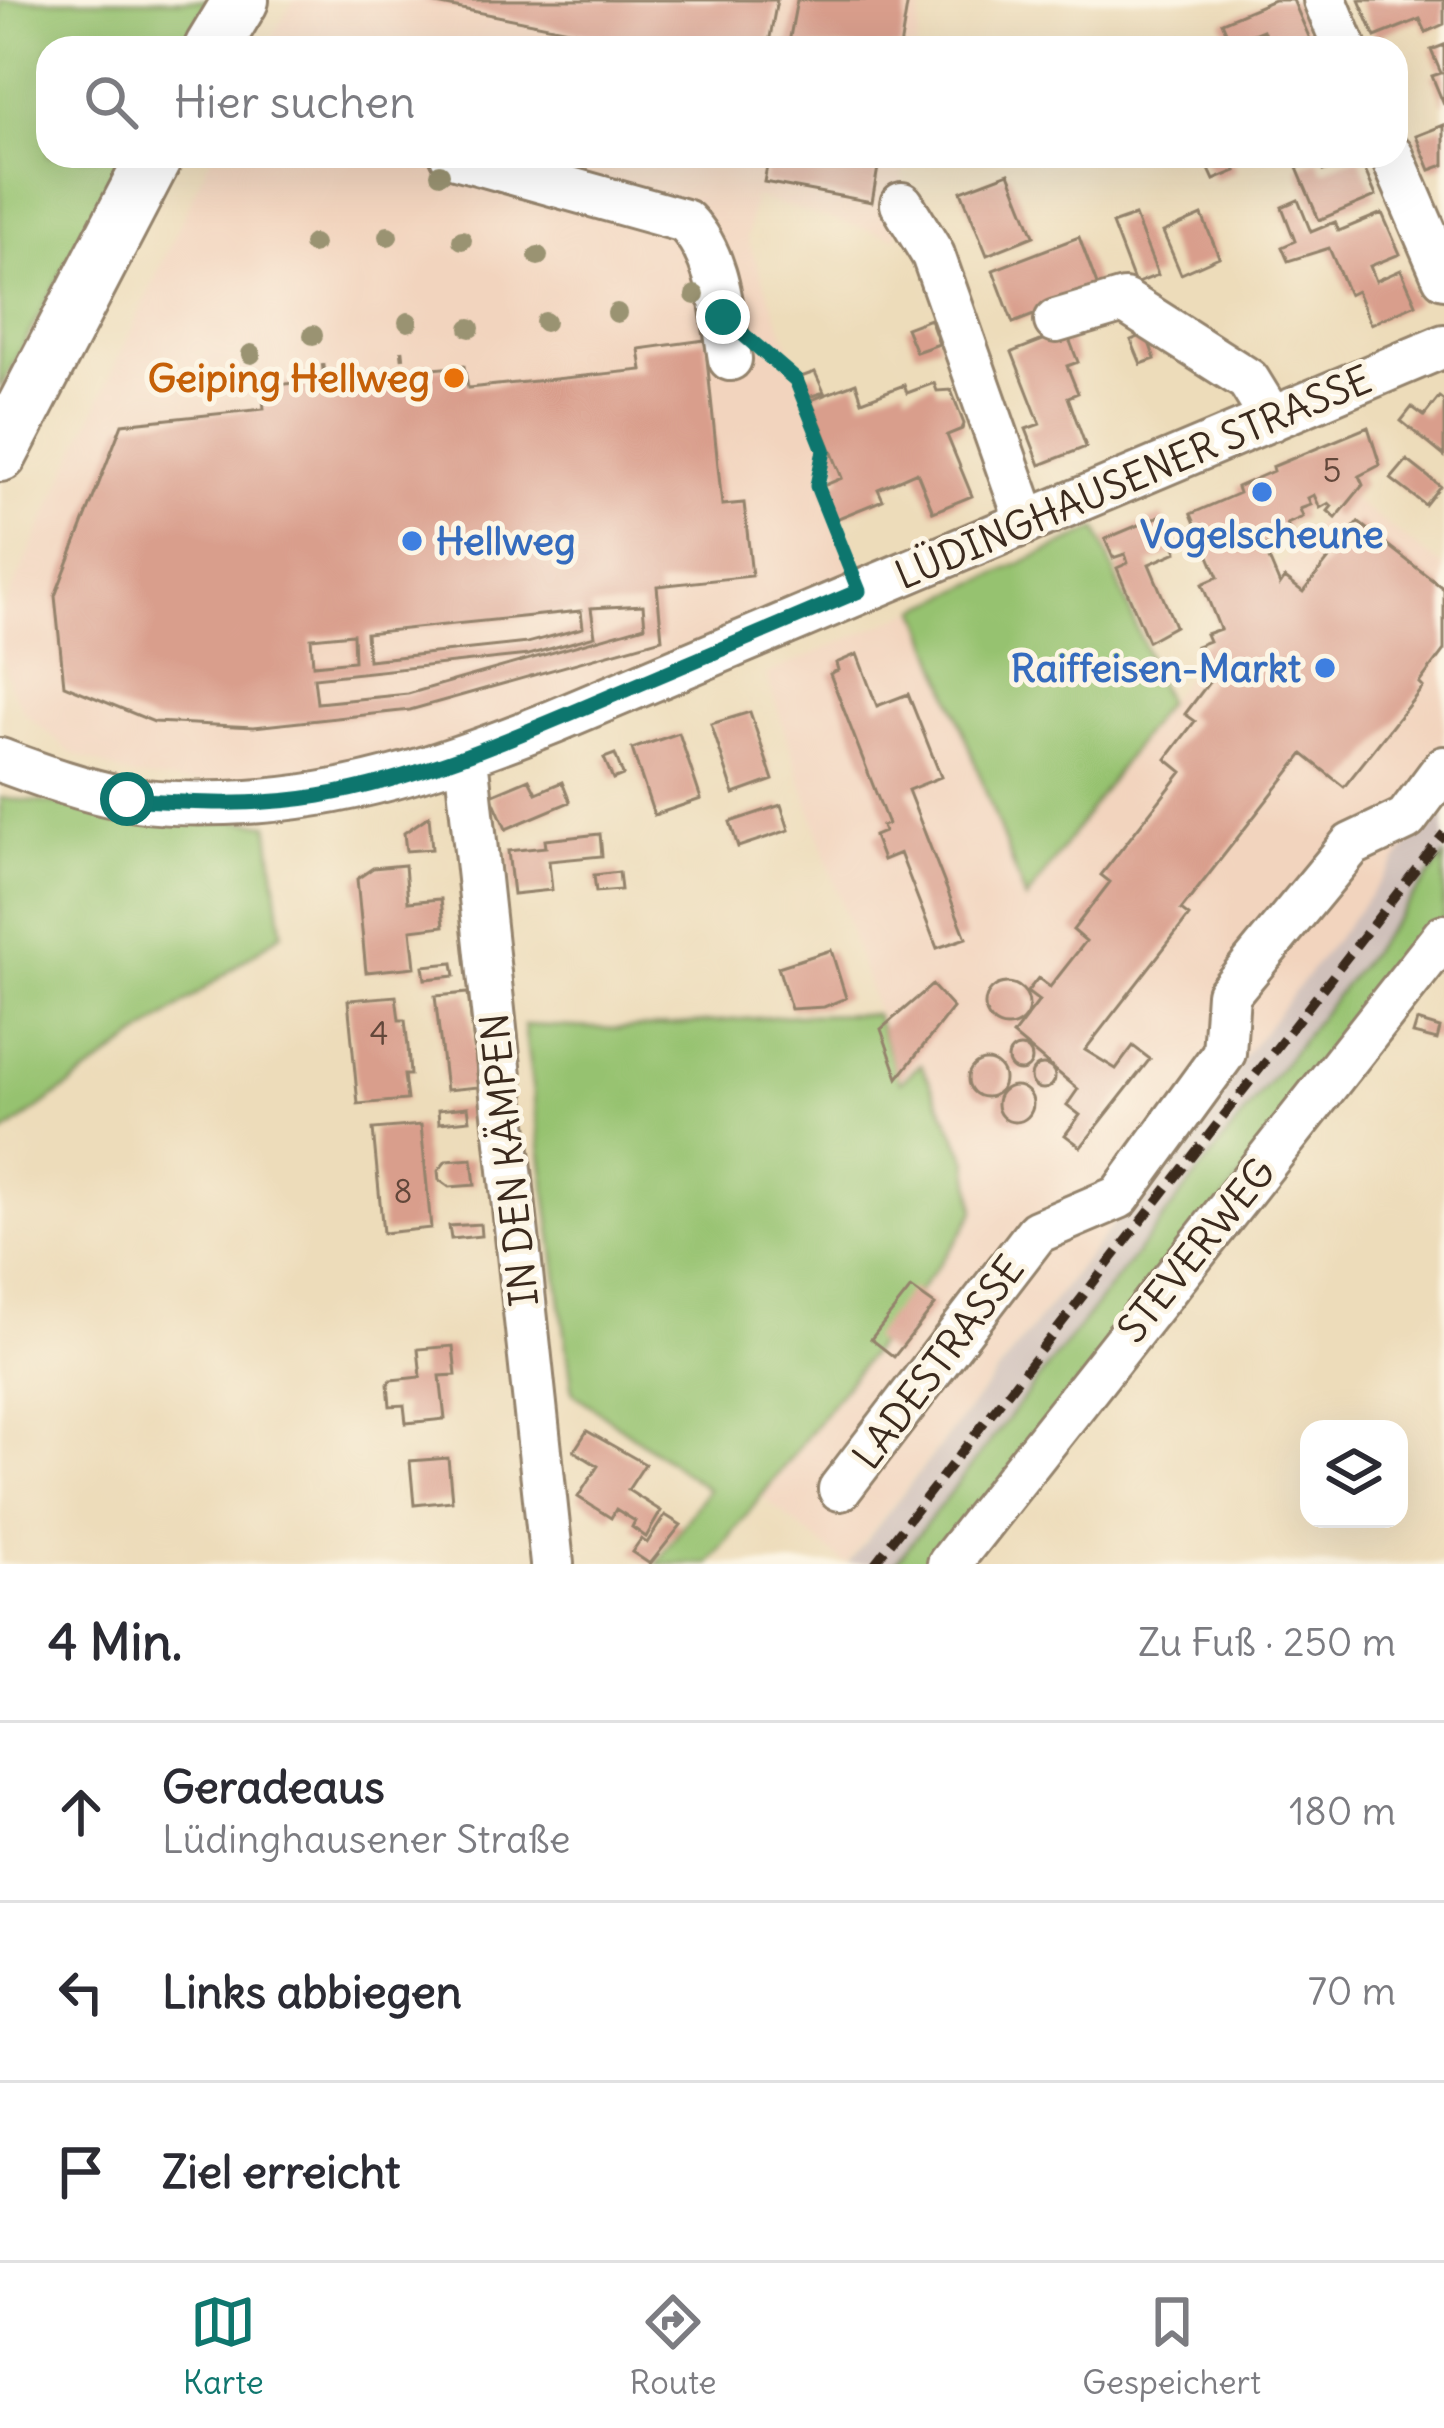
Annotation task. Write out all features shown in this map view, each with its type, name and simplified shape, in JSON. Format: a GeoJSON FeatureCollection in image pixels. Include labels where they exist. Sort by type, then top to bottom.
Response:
{"type":"FeatureCollection","features":[{"type":"Feature","properties":{"kind":"main road"},"geometry":{"type":"LineString","coordinates":[[219,36],[241,0]]}},
{"type":"Feature","properties":{"kind":"main road"},"geometry":{"type":"LineString","coordinates":[[0,454],[149,168]]}},
{"type":"Feature","properties":{"kind":"street"},"geometry":{"type":"LineString","coordinates":[[1324,0],[1340,36]]}},
{"type":"Feature","properties":{"kind":"street"},"geometry":{"type":"LineString","coordinates":[[495,168],[685,221],[704,239],[727,338]]}},
{"type":"Feature","properties":{"kind":"street"},"geometry":{"type":"LineString","coordinates":[[1397,168],[1444,277]]}},
{"type":"Feature","properties":{"kind":"street"},"geometry":{"type":"LineString","coordinates":[[902,204],[933,255],[1028,522]]}},
{"type":"Feature","properties":{"kind":"street"},"geometry":{"type":"LineString","coordinates":[[1056,321],[1124,301],[1248,380],[1272,419]]}},
{"type":"Feature","properties":{"kind":"street","name":"LÜDINGHAUSENER STRASSE"},"geometry":{"type":"LineString","coordinates":[[0,760],[69,785],[127,799],[196,804],[315,797],[382,783],[466,757],[1444,346]]}},
{"type":"Feature","properties":{"kind":"street","name":"IN DEN KÄMPEN"},"geometry":{"type":"LineString","coordinates":[[466,757],[552,1564]]}},
{"type":"Feature","properties":{"kind":"street","name":"LADESTRASSE"},"geometry":{"type":"LineString","coordinates":[[840,1489],[1037,1232],[1119,1197],[1225,1053],[1228,994],[1351,845],[1406,819],[1444,768]]}},
{"type":"Feature","properties":{"kind":"street","name":"STEVERWEG"},"geometry":{"type":"LineString","coordinates":[[949,1564],[1444,936]]}},
{"type":"Feature","properties":{"kind":"path"},"geometry":{"type":"LineString","coordinates":[[727,338],[796,380],[824,450],[817,486],[859,591]]}},
{"type":"Feature","properties":{"kind":"path"},"geometry":{"type":"LineString","coordinates":[[401,350],[404,369]]}},
{"type":"Feature","properties":{"kind":"path"},"geometry":{"type":"LineString","coordinates":[[323,364],[325,379]]}},
{"type":"Feature","properties":{"kind":"shaded area"},"geometry":{"type":"Polygon","coordinates":[[[294,0],[922,0],[918,36],[272,36],[294,0]]]}},
{"type":"Feature","properties":{"kind":"shaded area"},"geometry":{"type":"Polygon","coordinates":[[[206,168],[904,168],[896,238],[754,197],[747,238],[839,476],[826,482],[873,589],[458,760],[234,787],[134,777],[70,752],[25,713],[9,684],[0,648],[0,617],[206,168]]]}},
{"type":"Feature","properties":{"kind":"shaded area"},"geometry":{"type":"Polygon","coordinates":[[[1342,492],[1444,567],[1444,801],[846,1564],[761,1496],[956,1243],[975,1211],[921,1065],[900,1083],[766,674],[918,609],[1027,899],[1166,702],[1342,492]]]}},
{"type":"Feature","properties":{"kind":"shaded area"},"geometry":{"type":"Polygon","coordinates":[[[1444,800],[1444,857],[895,1564],[848,1564],[1444,800]]]}},
{"type":"Feature","properties":{"kind":"green space"},"geometry":{"type":"Polygon","coordinates":[[[0,0],[210,0],[190,36],[36,36],[36,168],[118,168],[0,389],[0,0]]]}},
{"type":"Feature","properties":{"kind":"green space"},"geometry":{"type":"Polygon","coordinates":[[[1097,529],[1166,702],[1026,900],[918,609],[1097,529]]]}},
{"type":"Feature","properties":{"kind":"green space"},"geometry":{"type":"Polygon","coordinates":[[[0,798],[268,824],[282,933],[0,1136],[0,798]]]}},
{"type":"Feature","properties":{"kind":"green space"},"geometry":{"type":"Polygon","coordinates":[[[1444,857],[1444,918],[939,1564],[895,1564],[1444,857]]]}},
{"type":"Feature","properties":{"kind":"green space"},"geometry":{"type":"Polygon","coordinates":[[[875,1014],[900,1082],[921,1064],[968,1161],[975,1211],[709,1564],[657,1564],[708,1489],[573,1393],[524,1025],[617,1029],[875,1014]]]}},
{"type":"Feature","properties":{"kind":"building"},"geometry":{"type":"Polygon","coordinates":[[[416,0],[777,0],[770,36],[598,36],[416,0]]]}},
{"type":"Feature","properties":{"kind":"building"},"geometry":{"type":"Polygon","coordinates":[[[797,0],[908,0],[902,36],[790,36],[797,0]]]}},
{"type":"Feature","properties":{"kind":"building"},"geometry":{"type":"Polygon","coordinates":[[[1274,0],[1293,0],[1309,36],[1265,36],[1263,30],[1228,36],[1222,22],[1274,0]]]}},
{"type":"Feature","properties":{"kind":"building"},"geometry":{"type":"Polygon","coordinates":[[[1359,0],[1444,0],[1444,24],[1426,32],[1420,19],[1375,36],[1359,0]]]}},
{"type":"Feature","properties":{"kind":"building"},"geometry":{"type":"Polygon","coordinates":[[[1444,45],[1444,105],[1432,76],[1441,73],[1431,50],[1444,45]]]}},
{"type":"Feature","properties":{"kind":"building"},"geometry":{"type":"Polygon","coordinates":[[[1444,125],[1444,165],[1430,170],[1416,136],[1444,125]]]}},
{"type":"Feature","properties":{"kind":"building"},"geometry":{"type":"Polygon","coordinates":[[[767,168],[878,168],[872,202],[764,182],[767,168]]]}},
{"type":"Feature","properties":{"kind":"building"},"geometry":{"type":"Polygon","coordinates":[[[1208,168],[1235,168],[1236,171],[1214,180],[1208,168]]]}},
{"type":"Feature","properties":{"kind":"building"},"geometry":{"type":"Polygon","coordinates":[[[1297,168],[1364,168],[1376,196],[1319,220],[1297,168]]]}},
{"type":"Feature","properties":{"kind":"building"},"geometry":{"type":"Polygon","coordinates":[[[1009,173],[1034,236],[987,255],[961,191],[1009,173]]]}},
{"type":"Feature","properties":{"kind":"building"},"geometry":{"type":"Polygon","coordinates":[[[1298,200],[1311,232],[1335,222],[1339,231],[1382,213],[1400,254],[1370,266],[1376,281],[1401,270],[1416,304],[1371,324],[1357,291],[1349,295],[1329,248],[1288,261],[1282,247],[1295,241],[1282,207],[1298,200]]]}},
{"type":"Feature","properties":{"kind":"building"},"geometry":{"type":"Polygon","coordinates":[[[1202,215],[1219,257],[1181,274],[1163,232],[1202,215]]]}},
{"type":"Feature","properties":{"kind":"building"},"geometry":{"type":"Polygon","coordinates":[[[1135,216],[1158,275],[1135,284],[1112,224],[1135,216]]]}},
{"type":"Feature","properties":{"kind":"building"},"geometry":{"type":"Polygon","coordinates":[[[1079,237],[1099,290],[1013,323],[993,270],[1079,237]]]}},
{"type":"Feature","properties":{"kind":"building"},"geometry":{"type":"Polygon","coordinates":[[[930,319],[939,344],[916,352],[906,328],[930,319]]]}},
{"type":"Feature","properties":{"kind":"building"},"geometry":{"type":"Polygon","coordinates":[[[1066,331],[1078,362],[1067,366],[1078,393],[1068,397],[1086,447],[1040,465],[1026,429],[1040,424],[1012,352],[1066,331]]]}},
{"type":"Feature","properties":{"kind":"building"},"geometry":{"type":"Polygon","coordinates":[[[1146,334],[1155,359],[1141,364],[1131,340],[1146,334]]]}},
{"type":"Feature","properties":{"kind":"building","name":"Hellweg"},"geometry":{"type":"Polygon","coordinates":[[[705,340],[722,505],[744,503],[752,576],[657,586],[662,639],[410,710],[254,727],[154,722],[64,685],[55,596],[122,424],[264,409],[262,387],[325,379],[464,366],[468,388],[642,370],[639,349],[705,340]],[[643,605],[591,608],[595,636],[528,655],[314,678],[317,703],[408,694],[645,626],[643,605]],[[581,611],[366,633],[368,660],[527,643],[583,628],[581,611]],[[353,634],[311,638],[313,665],[354,661],[353,634]]]}},
{"type":"Feature","properties":{"kind":"building"},"geometry":{"type":"Polygon","coordinates":[[[815,372],[824,392],[809,397],[801,377],[815,372]]]}},
{"type":"Feature","properties":{"kind":"building"},"geometry":{"type":"Polygon","coordinates":[[[856,383],[862,401],[904,385],[907,393],[934,383],[937,391],[951,390],[964,424],[947,435],[972,496],[933,512],[917,472],[878,489],[883,500],[836,519],[823,486],[842,478],[811,400],[856,383]]]}},
{"type":"Feature","properties":{"kind":"building"},"geometry":{"type":"Polygon","coordinates":[[[1439,397],[1444,401],[1444,456],[1401,421],[1412,407],[1424,416],[1439,397]]]}},
{"type":"Feature","properties":{"kind":"building"},"geometry":{"type":"Polygon","coordinates":[[[1368,427],[1380,465],[1359,476],[1363,485],[1336,518],[1328,511],[1332,506],[1320,508],[1314,495],[1308,498],[1311,505],[1300,509],[1303,517],[1277,533],[1280,540],[1264,547],[1280,585],[1285,578],[1303,592],[1358,522],[1444,589],[1444,650],[1419,683],[1423,687],[1344,787],[1303,754],[1181,910],[1189,916],[1085,1050],[1116,1069],[1133,1046],[1150,1059],[1081,1147],[1065,1135],[1080,1115],[1067,1105],[1078,1089],[1013,1035],[1039,1001],[1027,992],[1038,978],[1050,987],[1086,941],[1073,930],[1110,882],[1101,875],[1182,772],[1166,759],[1195,721],[1185,714],[1210,681],[1196,646],[1209,641],[1206,634],[1220,629],[1202,584],[1218,577],[1191,514],[1239,493],[1237,487],[1273,471],[1272,467],[1368,427]]]}},
{"type":"Feature","properties":{"kind":"building"},"geometry":{"type":"Polygon","coordinates":[[[1407,460],[1440,486],[1425,505],[1391,479],[1407,460]]]}},
{"type":"Feature","properties":{"kind":"building"},"geometry":{"type":"Polygon","coordinates":[[[1162,515],[1177,552],[1149,564],[1175,626],[1148,641],[1117,568],[1128,563],[1125,554],[1113,558],[1105,539],[1162,515]]]}},
{"type":"Feature","properties":{"kind":"building"},"geometry":{"type":"Polygon","coordinates":[[[857,654],[877,706],[908,694],[941,777],[908,790],[966,938],[937,948],[900,853],[883,860],[874,836],[888,824],[830,674],[838,670],[836,663],[857,654]]]}},
{"type":"Feature","properties":{"kind":"building"},"geometry":{"type":"Polygon","coordinates":[[[750,712],[773,780],[734,794],[711,724],[750,712]]]}},
{"type":"Feature","properties":{"kind":"building"},"geometry":{"type":"Polygon","coordinates":[[[679,733],[701,799],[654,815],[632,749],[679,733]]]}},
{"type":"Feature","properties":{"kind":"building"},"geometry":{"type":"Polygon","coordinates":[[[615,754],[623,775],[613,779],[604,758],[615,754]]]}},
{"type":"Feature","properties":{"kind":"building"},"geometry":{"type":"Polygon","coordinates":[[[529,779],[536,793],[562,782],[570,802],[506,829],[491,795],[529,779]]]}},
{"type":"Feature","properties":{"kind":"building"},"geometry":{"type":"Polygon","coordinates":[[[781,805],[789,830],[738,847],[730,822],[781,805]]]}},
{"type":"Feature","properties":{"kind":"building"},"geometry":{"type":"Polygon","coordinates":[[[429,816],[432,849],[406,851],[404,833],[429,816]]]}},
{"type":"Feature","properties":{"kind":"building"},"geometry":{"type":"Polygon","coordinates":[[[600,834],[602,856],[549,861],[552,890],[513,894],[508,851],[546,847],[545,840],[600,834]]]}},
{"type":"Feature","properties":{"kind":"building"},"geometry":{"type":"Polygon","coordinates":[[[405,865],[408,902],[441,899],[444,926],[411,930],[415,967],[366,972],[357,879],[373,868],[405,865]]]}},
{"type":"Feature","properties":{"kind":"building"},"geometry":{"type":"Polygon","coordinates":[[[619,872],[621,890],[596,892],[594,875],[619,872]]]}},
{"type":"Feature","properties":{"kind":"building"},"geometry":{"type":"Polygon","coordinates":[[[831,950],[846,998],[824,1007],[791,1009],[778,967],[831,950]]]}},
{"type":"Feature","properties":{"kind":"building"},"geometry":{"type":"Polygon","coordinates":[[[453,963],[455,976],[425,979],[423,966],[453,963]]]}},
{"type":"Feature","properties":{"kind":"building"},"geometry":{"type":"Polygon","coordinates":[[[1007,983],[1022,990],[1029,1005],[1022,1020],[1007,1027],[992,1020],[985,1005],[992,990],[1007,983]]]}},
{"type":"Feature","properties":{"kind":"building"},"geometry":{"type":"Polygon","coordinates":[[[932,985],[953,1008],[898,1078],[881,1029],[932,985]]]}},
{"type":"Feature","properties":{"kind":"building"},"geometry":{"type":"Polygon","coordinates":[[[468,993],[479,1087],[446,1090],[435,996],[468,993]]]}},
{"type":"Feature","properties":{"kind":"building"},"geometry":{"type":"Polygon","coordinates":[[[396,996],[408,1047],[407,1100],[358,1104],[348,1000],[396,996]]]}},
{"type":"Feature","properties":{"kind":"building"},"geometry":{"type":"Polygon","coordinates":[[[1417,1021],[1440,1028],[1437,1040],[1413,1034],[1417,1021]]]}},
{"type":"Feature","properties":{"kind":"building"},"geometry":{"type":"Polygon","coordinates":[[[1020,1047],[1032,1059],[1020,1071],[1008,1059],[1020,1047]]]}},
{"type":"Feature","properties":{"kind":"building"},"geometry":{"type":"Polygon","coordinates":[[[986,1061],[998,1067],[1004,1079],[998,1091],[986,1097],[974,1091],[968,1079],[974,1067],[986,1061]]]}},
{"type":"Feature","properties":{"kind":"building"},"geometry":{"type":"Polygon","coordinates":[[[1043,1065],[1055,1077],[1043,1089],[1031,1077],[1043,1065]]]}},
{"type":"Feature","properties":{"kind":"building"},"geometry":{"type":"Polygon","coordinates":[[[1015,1086],[1028,1091],[1033,1104],[1028,1117],[1015,1122],[1002,1117],[997,1104],[1002,1091],[1015,1086]]]}},
{"type":"Feature","properties":{"kind":"building"},"geometry":{"type":"Polygon","coordinates":[[[468,1107],[470,1120],[439,1123],[438,1110],[468,1107]]]}},
{"type":"Feature","properties":{"kind":"building"},"geometry":{"type":"Polygon","coordinates":[[[421,1125],[431,1228],[383,1233],[373,1129],[421,1125]]]}},
{"type":"Feature","properties":{"kind":"building"},"geometry":{"type":"Polygon","coordinates":[[[472,1159],[475,1185],[449,1187],[439,1180],[438,1171],[446,1161],[472,1159]]]}},
{"type":"Feature","properties":{"kind":"building"},"geometry":{"type":"Polygon","coordinates":[[[480,1224],[481,1236],[451,1239],[449,1226],[480,1224]]]}},
{"type":"Feature","properties":{"kind":"building"},"geometry":{"type":"Polygon","coordinates":[[[911,1288],[935,1305],[894,1357],[871,1339],[911,1288]]]}},
{"type":"Feature","properties":{"kind":"building"},"geometry":{"type":"Polygon","coordinates":[[[453,1346],[456,1375],[440,1376],[445,1419],[406,1423],[404,1405],[390,1406],[388,1384],[421,1377],[418,1349],[453,1346]]]}},
{"type":"Feature","properties":{"kind":"building"},"geometry":{"type":"Polygon","coordinates":[[[587,1431],[645,1464],[628,1490],[661,1511],[646,1537],[632,1527],[635,1521],[616,1509],[611,1518],[578,1497],[598,1466],[574,1451],[587,1431]]]}},
{"type":"Feature","properties":{"kind":"building"},"geometry":{"type":"Polygon","coordinates":[[[448,1458],[452,1501],[414,1505],[410,1461],[448,1458]]]}},
{"type":"Feature","properties":{"kind":"building"},"geometry":{"type":"Polygon","coordinates":[[[665,1515],[681,1525],[650,1564],[632,1552],[641,1539],[647,1543],[665,1515]]]}},
{"type":"Feature","properties":{"kind":"railway"},"geometry":{"type":"LineString","coordinates":[[874,1564],[1444,833]]}},
{"type":"Feature","properties":{"kind":"place","name":"Geiping Hellweg"},"geometry":{"type":"Point","coordinates":[454,378]}},
{"type":"Feature","properties":{"kind":"place","name":"Vogelscheune"},"geometry":{"type":"Point","coordinates":[1262,492]}},
{"type":"Feature","properties":{"kind":"place","name":"Hellweg"},"geometry":{"type":"Point","coordinates":[412,541]}},
{"type":"Feature","properties":{"kind":"place","name":"Raiffeisen-Markt"},"geometry":{"type":"Point","coordinates":[1325,668]}},
{"type":"Feature","properties":{"kind":"route"},"geometry":{"type":"LineString","coordinates":[[127,799],[259,802],[315,797],[382,783],[466,757],[859,591],[817,486],[824,450],[796,380],[723,317]]}}]}
